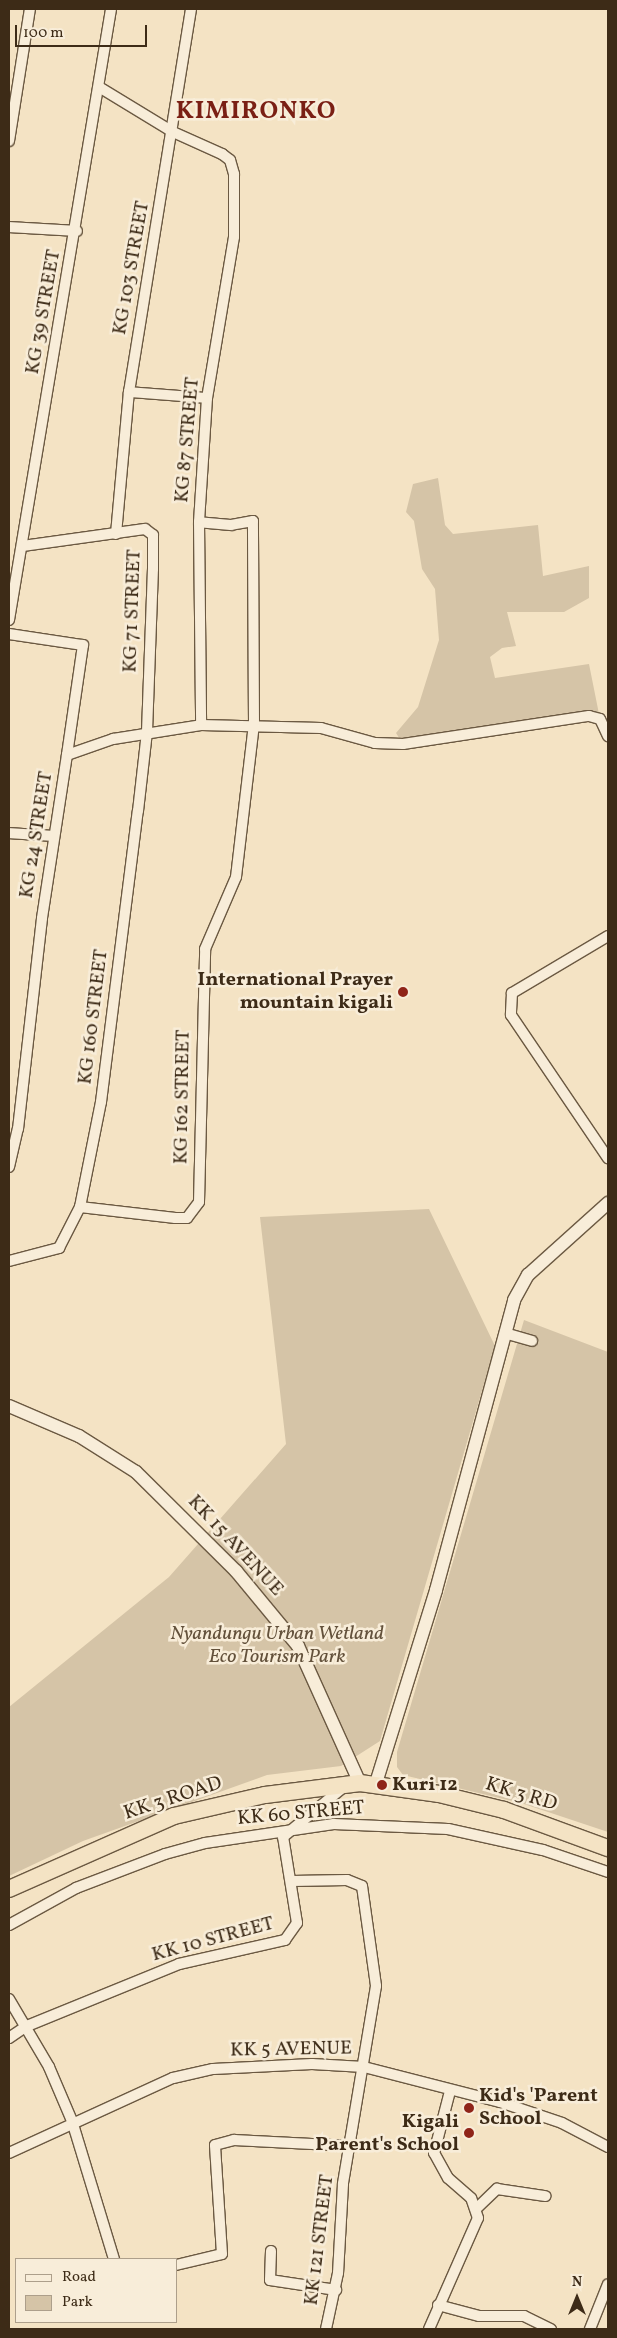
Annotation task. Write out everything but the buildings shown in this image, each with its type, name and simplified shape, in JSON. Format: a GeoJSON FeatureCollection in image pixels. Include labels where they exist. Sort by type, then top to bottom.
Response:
{"type":"FeatureCollection","features":[{"type":"Feature","properties":{"kind":"highway","name":"KK 3 RD"},"geometry":{"type":"LineString","coordinates":[[361,1783],[504,1810],[608,1848]]}},
{"type":"Feature","properties":{"kind":"highway","name":"KK 3 ROAD"},"geometry":{"type":"LineString","coordinates":[[9,1889],[174,1816],[256,1797],[361,1783]]}},
{"type":"Feature","properties":{"kind":"street"},"geometry":{"type":"LineString","coordinates":[[9,141],[30,9]]}},
{"type":"Feature","properties":{"kind":"street","name":"KG 39 STREET"},"geometry":{"type":"LineString","coordinates":[[9,620],[77,231],[100,87],[110,9]]}},
{"type":"Feature","properties":{"kind":"street","name":"KG 103 STREET"},"geometry":{"type":"LineString","coordinates":[[116,534],[129,392],[173,132],[191,9]]}},
{"type":"Feature","properties":{"kind":"street"},"geometry":{"type":"LineString","coordinates":[[100,87],[173,132]]}},
{"type":"Feature","properties":{"kind":"street","name":"KG 87 STREET"},"geometry":{"type":"LineString","coordinates":[[173,132],[230,160],[235,192],[234,237],[207,398],[199,522],[201,725]]}},
{"type":"Feature","properties":{"kind":"street"},"geometry":{"type":"LineString","coordinates":[[9,227],[77,231]]}},
{"type":"Feature","properties":{"kind":"street"},"geometry":{"type":"LineString","coordinates":[[129,392],[207,398]]}},
{"type":"Feature","properties":{"kind":"street"},"geometry":{"type":"LineString","coordinates":[[199,522],[231,525],[253,520],[254,724]]}},
{"type":"Feature","properties":{"kind":"street","name":"KG 71 STREET"},"geometry":{"type":"LineString","coordinates":[[22,546],[145,529],[153,535],[147,732]]}},
{"type":"Feature","properties":{"kind":"street"},"geometry":{"type":"LineString","coordinates":[[9,634],[83,645],[67,755]]}},
{"type":"Feature","properties":{"kind":"street","name":"KG 24 STREET"},"geometry":{"type":"LineString","coordinates":[[9,1167],[52,836],[67,755],[147,732],[201,725],[254,724],[321,728],[375,743],[403,744],[589,716],[600,718],[608,736]]}},
{"type":"Feature","properties":{"kind":"street","name":"KG 162 STREET"},"geometry":{"type":"LineString","coordinates":[[80,1207],[175,1218],[195,1211],[205,949],[236,877],[254,724]]}},
{"type":"Feature","properties":{"kind":"street","name":"KG 160 STREET"},"geometry":{"type":"LineString","coordinates":[[9,1261],[59,1248],[80,1207],[103,1084],[147,732]]}},
{"type":"Feature","properties":{"kind":"street"},"geometry":{"type":"LineString","coordinates":[[9,833],[52,836]]}},
{"type":"Feature","properties":{"kind":"street"},"geometry":{"type":"LineString","coordinates":[[608,936],[512,993],[511,1015],[608,1158]]}},
{"type":"Feature","properties":{"kind":"street"},"geometry":{"type":"LineString","coordinates":[[288,1829],[361,1783],[508,1334],[514,1300],[528,1275],[608,1202]]}},
{"type":"Feature","properties":{"kind":"street"},"geometry":{"type":"LineString","coordinates":[[508,1334],[532,1341]]}},
{"type":"Feature","properties":{"kind":"street","name":"KK 15 AVENUE"},"geometry":{"type":"LineString","coordinates":[[9,1406],[79,1436],[136,1472],[236,1570],[298,1646],[361,1783]]}},
{"type":"Feature","properties":{"kind":"street","name":"KK 60 STREET"},"geometry":{"type":"LineString","coordinates":[[9,1925],[76,1888],[127,1867],[205,1843],[288,1829],[393,1824],[448,1830],[542,1850],[608,1872]]}},
{"type":"Feature","properties":{"kind":"street","name":"KK 10 STREET"},"geometry":{"type":"LineString","coordinates":[[9,2038],[27,2026],[179,1964],[286,1940],[297,1923],[292,1881],[282,1845],[288,1829]]}},
{"type":"Feature","properties":{"kind":"street","name":"KK 121 STREET"},"geometry":{"type":"LineString","coordinates":[[292,1881],[348,1880],[362,1886],[376,1986],[351,2146],[343,2184],[336,2290],[326,2329]]}},
{"type":"Feature","properties":{"kind":"street"},"geometry":{"type":"LineString","coordinates":[[11,2002],[27,2026],[72,2121],[114,2258]]}},
{"type":"Feature","properties":{"kind":"street","name":"KK 5 AVENUE"},"geometry":{"type":"LineString","coordinates":[[9,2153],[72,2121],[172,2078],[213,2069],[312,2064],[364,2066],[553,2120],[608,2147]]}},
{"type":"Feature","properties":{"kind":"street"},"geometry":{"type":"LineString","coordinates":[[450,2091],[434,2153],[448,2178],[477,2208]]}},
{"type":"Feature","properties":{"kind":"street"},"geometry":{"type":"LineString","coordinates":[[178,2264],[222,2254],[215,2145],[234,2140],[351,2146]]}},
{"type":"Feature","properties":{"kind":"street"},"geometry":{"type":"LineString","coordinates":[[429,2329],[438,2305],[472,2240],[477,2208],[497,2189],[546,2196]]}},
{"type":"Feature","properties":{"kind":"street"},"geometry":{"type":"LineString","coordinates":[[271,2251],[270,2280],[336,2290]]}},
{"type":"Feature","properties":{"kind":"street"},"geometry":{"type":"LineString","coordinates":[[590,2329],[607,2289]]}},
{"type":"Feature","properties":{"kind":"street"},"geometry":{"type":"LineString","coordinates":[[438,2305],[479,2316],[524,2316],[551,2329]]}},
{"type":"Feature","properties":{"kind":"green space"},"geometry":{"type":"Polygon","coordinates":[[[438,478],[445,525],[453,534],[538,525],[543,576],[589,566],[589,598],[564,612],[507,612],[516,646],[502,648],[490,657],[495,678],[589,664],[600,719],[403,744],[396,733],[418,707],[439,640],[435,589],[422,569],[414,521],[406,512],[413,484],[438,478]]]}},
{"type":"Feature","properties":{"kind":"green space","name":"Nyandungu Urban Wetland Eco Tourism Park"},"geometry":{"type":"Polygon","coordinates":[[[429,1209],[495,1346],[380,1741],[341,1766],[267,1775],[83,1841],[9,1876],[9,1707],[169,1577],[286,1444],[260,1217],[429,1209]]]}},
{"type":"Feature","properties":{"kind":"green space","name":"Nyandungu Urban Wetland Eco Tourism Park"},"geometry":{"type":"Polygon","coordinates":[[[524,1320],[608,1352],[608,1832],[521,1803],[403,1775],[397,1767],[397,1752],[524,1320]]]}},
{"type":"Feature","properties":{"kind":"place","name":"International Prayer mountain kigali"},"geometry":{"type":"Point","coordinates":[403,992]}},
{"type":"Feature","properties":{"kind":"place","name":"Kuri 12"},"geometry":{"type":"Point","coordinates":[382,1785]}},
{"type":"Feature","properties":{"kind":"place","name":"Kid's 'Parent School"},"geometry":{"type":"Point","coordinates":[469,2108]}},
{"type":"Feature","properties":{"kind":"place","name":"Kigali Parent's School"},"geometry":{"type":"Point","coordinates":[469,2133]}},
{"type":"Feature","properties":{"kind":"district","name":"KIMIRONKO"},"geometry":{"type":"Point","coordinates":[256,112]}}]}
